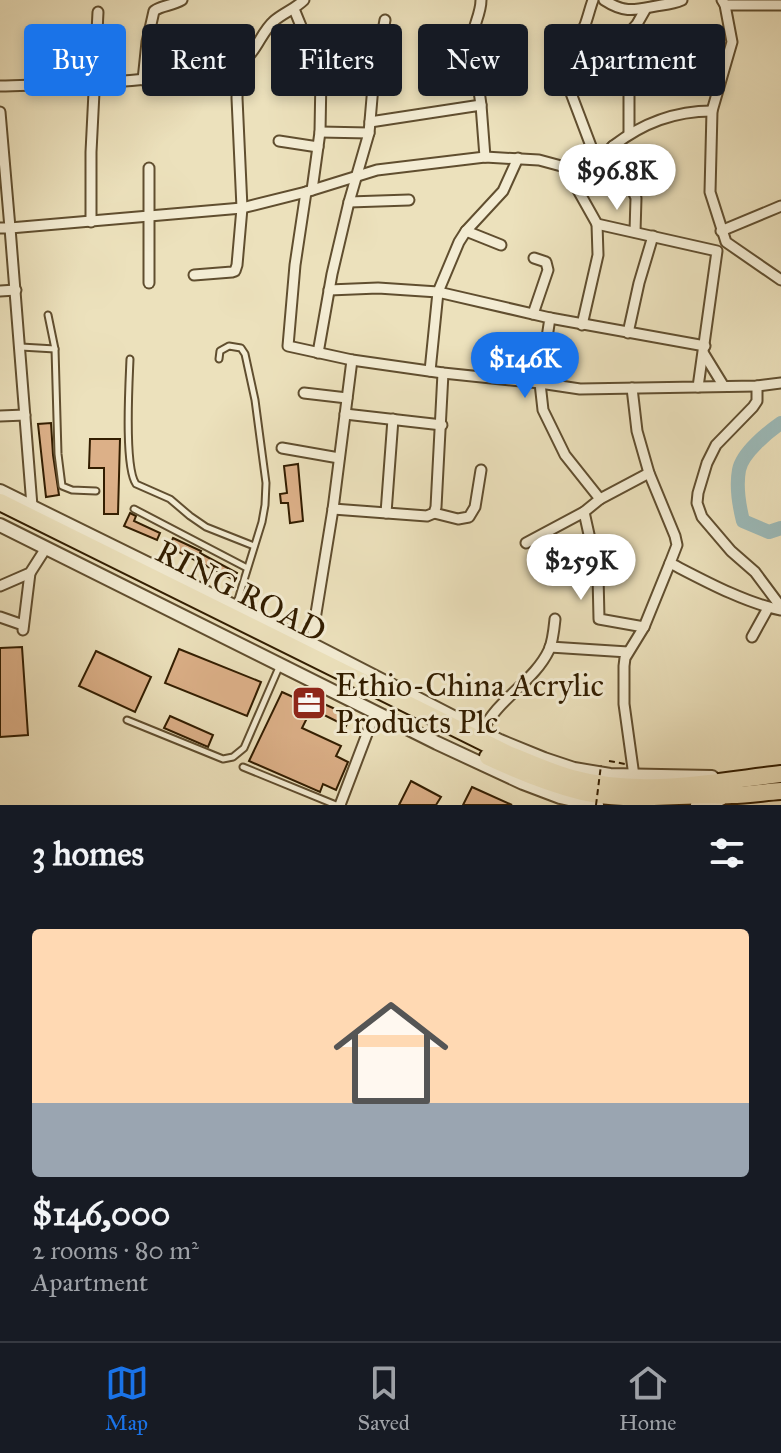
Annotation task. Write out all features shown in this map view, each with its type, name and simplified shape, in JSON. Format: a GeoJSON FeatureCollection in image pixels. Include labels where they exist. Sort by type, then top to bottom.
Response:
{"type":"FeatureCollection","features":[{"type":"Feature","properties":{"kind":"highway","name":"RING ROAD"},"geometry":{"type":"LineString","coordinates":[[0,502],[336,671],[508,754],[570,778],[629,786],[711,784],[781,791]]}},
{"type":"Feature","properties":{"kind":"highway","name":"RING ROAD"},"geometry":{"type":"LineString","coordinates":[[0,514],[509,767],[583,792],[644,798],[732,788],[781,774]]}},
{"type":"Feature","properties":{"kind":"street"},"geometry":{"type":"LineString","coordinates":[[151,24],[154,11],[182,0]]}},
{"type":"Feature","properties":{"kind":"street"},"geometry":{"type":"LineString","coordinates":[[255,49],[271,23],[304,0]]}},
{"type":"Feature","properties":{"kind":"street"},"geometry":{"type":"LineString","coordinates":[[481,0],[472,41],[485,157]]}},
{"type":"Feature","properties":{"kind":"street"},"geometry":{"type":"LineString","coordinates":[[593,0],[583,28],[569,49],[565,68],[566,80],[597,162]]}},
{"type":"Feature","properties":{"kind":"street"},"geometry":{"type":"LineString","coordinates":[[604,0],[621,9],[645,10],[682,0]]}},
{"type":"Feature","properties":{"kind":"street"},"geometry":{"type":"LineString","coordinates":[[781,5],[724,2],[732,42],[712,111],[710,192],[726,242],[781,280]]}},
{"type":"Feature","properties":{"kind":"street"},"geometry":{"type":"LineString","coordinates":[[294,9],[321,75],[320,132],[295,265],[287,345],[352,360],[580,389],[781,383]]}},
{"type":"Feature","properties":{"kind":"street"},"geometry":{"type":"LineString","coordinates":[[629,134],[629,65],[620,43],[645,10]]}},
{"type":"Feature","properties":{"kind":"street"},"geometry":{"type":"LineString","coordinates":[[97,24],[98,12]]}},
{"type":"Feature","properties":{"kind":"street"},"geometry":{"type":"LineString","coordinates":[[318,353],[329,290],[369,127],[385,20]]}},
{"type":"Feature","properties":{"kind":"street"},"geometry":{"type":"LineString","coordinates":[[0,86],[24,85]]}},
{"type":"Feature","properties":{"kind":"street"},"geometry":{"type":"LineString","coordinates":[[91,222],[94,96]]}},
{"type":"Feature","properties":{"kind":"street"},"geometry":{"type":"LineString","coordinates":[[194,275],[235,271],[237,265],[242,208],[237,96]]}},
{"type":"Feature","properties":{"kind":"street"},"geometry":{"type":"LineString","coordinates":[[320,132],[369,127],[481,105]]}},
{"type":"Feature","properties":{"kind":"street"},"geometry":{"type":"LineString","coordinates":[[5,228],[242,208],[377,170],[485,157],[518,158],[582,168],[597,162],[629,134],[653,121],[694,111],[712,111]]}},
{"type":"Feature","properties":{"kind":"street"},"geometry":{"type":"LineString","coordinates":[[0,112],[5,228],[16,290],[32,506]]}},
{"type":"Feature","properties":{"kind":"street"},"geometry":{"type":"LineString","coordinates":[[279,141],[318,147]]}},
{"type":"Feature","properties":{"kind":"street"},"geometry":{"type":"LineString","coordinates":[[613,146],[636,198],[635,232]]}},
{"type":"Feature","properties":{"kind":"street"},"geometry":{"type":"LineString","coordinates":[[430,371],[438,292],[459,242],[503,191],[518,158]]}},
{"type":"Feature","properties":{"kind":"street"},"geometry":{"type":"LineString","coordinates":[[565,167],[597,224],[598,255],[582,325]]}},
{"type":"Feature","properties":{"kind":"street"},"geometry":{"type":"LineString","coordinates":[[149,168],[149,283]]}},
{"type":"Feature","properties":{"kind":"street"},"geometry":{"type":"LineString","coordinates":[[349,202],[409,200]]}},
{"type":"Feature","properties":{"kind":"street"},"geometry":{"type":"LineString","coordinates":[[721,231],[781,206]]}},
{"type":"Feature","properties":{"kind":"street"},"geometry":{"type":"LineString","coordinates":[[597,224],[717,251]]}},
{"type":"Feature","properties":{"kind":"street"},"geometry":{"type":"LineString","coordinates":[[466,231],[501,245]]}},
{"type":"Feature","properties":{"kind":"street"},"geometry":{"type":"LineString","coordinates":[[628,333],[653,236]]}},
{"type":"Feature","properties":{"kind":"street"},"geometry":{"type":"LineString","coordinates":[[698,387],[717,251],[726,242]]}},
{"type":"Feature","properties":{"kind":"street"},"geometry":{"type":"LineString","coordinates":[[533,314],[548,265],[534,258]]}},
{"type":"Feature","properties":{"kind":"street"},"geometry":{"type":"LineString","coordinates":[[329,290],[378,288],[438,292],[704,350],[723,385]]}},
{"type":"Feature","properties":{"kind":"street"},"geometry":{"type":"LineString","coordinates":[[0,291],[16,290]]}},
{"type":"Feature","properties":{"kind":"street"},"geometry":{"type":"LineString","coordinates":[[550,318],[540,383],[543,410],[565,455],[600,499]]}},
{"type":"Feature","properties":{"kind":"street"},"geometry":{"type":"LineString","coordinates":[[311,644],[333,509],[352,360]]}},
{"type":"Feature","properties":{"kind":"street"},"geometry":{"type":"LineString","coordinates":[[434,513],[443,373]]}},
{"type":"Feature","properties":{"kind":"street"},"geometry":{"type":"LineString","coordinates":[[757,386],[757,401],[753,407],[716,445],[707,463],[697,503],[702,517],[731,551],[755,572],[781,609]]}},
{"type":"Feature","properties":{"kind":"street"},"geometry":{"type":"LineString","coordinates":[[632,388],[637,431],[649,473],[677,545],[644,627],[628,652],[624,666],[624,704],[634,776]]}},
{"type":"Feature","properties":{"kind":"street"},"geometry":{"type":"LineString","coordinates":[[304,393],[347,398]]}},
{"type":"Feature","properties":{"kind":"street"},"geometry":{"type":"LineString","coordinates":[[345,414],[442,425]]}},
{"type":"Feature","properties":{"kind":"street"},"geometry":{"type":"LineString","coordinates":[[0,416],[25,415]]}},
{"type":"Feature","properties":{"kind":"street"},"geometry":{"type":"LineString","coordinates":[[386,513],[393,419]]}},
{"type":"Feature","properties":{"kind":"street"},"geometry":{"type":"LineString","coordinates":[[282,448],[339,458]]}},
{"type":"Feature","properties":{"kind":"street"},"geometry":{"type":"LineString","coordinates":[[333,509],[427,516],[434,513],[458,519],[469,517],[475,507],[481,470]]}},
{"type":"Feature","properties":{"kind":"street"},"geometry":{"type":"LineString","coordinates":[[526,543],[649,473]]}},
{"type":"Feature","properties":{"kind":"street"},"geometry":{"type":"LineString","coordinates":[[0,491],[482,732],[544,759],[574,769],[610,775],[706,776],[732,788]]}},
{"type":"Feature","properties":{"kind":"street"},"geometry":{"type":"LineString","coordinates":[[584,512],[598,575],[599,619],[644,627]]}},
{"type":"Feature","properties":{"kind":"street"},"geometry":{"type":"LineString","coordinates":[[0,525],[375,713],[523,783],[560,797],[597,805]]}},
{"type":"Feature","properties":{"kind":"street"},"geometry":{"type":"LineString","coordinates":[[0,617],[23,627],[30,573],[46,548]]}},
{"type":"Feature","properties":{"kind":"street"},"geometry":{"type":"LineString","coordinates":[[670,563],[768,608],[781,609]]}},
{"type":"Feature","properties":{"kind":"street"},"geometry":{"type":"LineString","coordinates":[[0,586],[30,573]]}},
{"type":"Feature","properties":{"kind":"street"},"geometry":{"type":"LineString","coordinates":[[752,637],[768,608]]}},
{"type":"Feature","properties":{"kind":"street"},"geometry":{"type":"LineString","coordinates":[[482,732],[487,720],[540,665],[550,647],[555,619]]}},
{"type":"Feature","properties":{"kind":"street"},"geometry":{"type":"LineString","coordinates":[[550,647],[628,652]]}},
{"type":"Feature","properties":{"kind":"street"},"geometry":{"type":"LineString","coordinates":[[338,805],[375,713]]}},
{"type":"Feature","properties":{"kind":"street"},"geometry":{"type":"LineString","coordinates":[[697,805],[732,788]]}},
{"type":"Feature","properties":{"kind":"lane"},"geometry":{"type":"LineString","coordinates":[[48,315],[55,349],[62,486],[72,490],[96,491]]}},
{"type":"Feature","properties":{"kind":"lane"},"geometry":{"type":"LineString","coordinates":[[219,359],[224,347],[235,346],[245,354],[255,400],[266,483],[265,505],[235,607]]}},
{"type":"Feature","properties":{"kind":"lane"},"geometry":{"type":"LineString","coordinates":[[21,347],[55,349]]}},
{"type":"Feature","properties":{"kind":"lane"},"geometry":{"type":"LineString","coordinates":[[130,359],[129,462],[132,480],[170,499],[206,527],[254,546]]}},
{"type":"Feature","properties":{"kind":"lane"},"geometry":{"type":"LineString","coordinates":[[134,509],[247,568]]}},
{"type":"Feature","properties":{"kind":"lane"},"geometry":{"type":"LineString","coordinates":[[127,720],[223,759],[233,757],[244,748],[280,665]]}},
{"type":"Feature","properties":{"kind":"lane"},"geometry":{"type":"LineString","coordinates":[[243,767],[338,805]]}},
{"type":"Feature","properties":{"kind":"path"},"geometry":{"type":"LineString","coordinates":[[597,805],[601,765]]}},
{"type":"Feature","properties":{"kind":"building"},"geometry":{"type":"Polygon","coordinates":[[[51,423],[59,495],[46,497],[38,424],[51,423]]]}},
{"type":"Feature","properties":{"kind":"building"},"geometry":{"type":"Polygon","coordinates":[[[90,439],[120,439],[118,514],[104,514],[104,468],[89,468],[90,439]]]}},
{"type":"Feature","properties":{"kind":"building"},"geometry":{"type":"Polygon","coordinates":[[[298,464],[303,521],[290,523],[288,503],[281,503],[280,494],[287,493],[284,466],[298,464]]]}},
{"type":"Feature","properties":{"kind":"building"},"geometry":{"type":"Polygon","coordinates":[[[130,513],[136,516],[134,521],[160,533],[157,540],[124,526],[130,513]]]}},
{"type":"Feature","properties":{"kind":"building"},"geometry":{"type":"Polygon","coordinates":[[[173,538],[237,573],[234,580],[169,547],[173,538]]]}},
{"type":"Feature","properties":{"kind":"building"},"geometry":{"type":"Polygon","coordinates":[[[22,647],[28,735],[0,737],[0,648],[22,647]]]}},
{"type":"Feature","properties":{"kind":"building"},"geometry":{"type":"Polygon","coordinates":[[[179,649],[261,682],[247,716],[165,683],[179,649]]]}},
{"type":"Feature","properties":{"kind":"building"},"geometry":{"type":"Polygon","coordinates":[[[96,651],[151,677],[135,712],[79,686],[96,651]]]}},
{"type":"Feature","properties":{"kind":"building"},"geometry":{"type":"Polygon","coordinates":[[[282,692],[313,706],[302,728],[341,746],[336,756],[348,762],[336,790],[323,784],[320,792],[249,761],[282,692]]]}},
{"type":"Feature","properties":{"kind":"building"},"geometry":{"type":"Polygon","coordinates":[[[324,704],[351,716],[346,726],[320,713],[324,704]]]}},
{"type":"Feature","properties":{"kind":"building"},"geometry":{"type":"Polygon","coordinates":[[[170,716],[213,735],[208,747],[164,728],[170,716]]]}},
{"type":"Feature","properties":{"kind":"building"},"geometry":{"type":"Polygon","coordinates":[[[411,781],[441,797],[436,805],[399,805],[411,781]]]}},
{"type":"Feature","properties":{"kind":"building"},"geometry":{"type":"Polygon","coordinates":[[[472,787],[512,805],[463,805],[472,787]]]}},
{"type":"Feature","properties":{"kind":"waterway"},"geometry":{"type":"LineString","coordinates":[[781,423],[750,450],[741,463],[738,482],[743,521],[769,532],[781,528]]}},
{"type":"Feature","properties":{"kind":"place","name":"Ethio-China Acrylic Products Plc"},"geometry":{"type":"Point","coordinates":[309,703]}}]}
